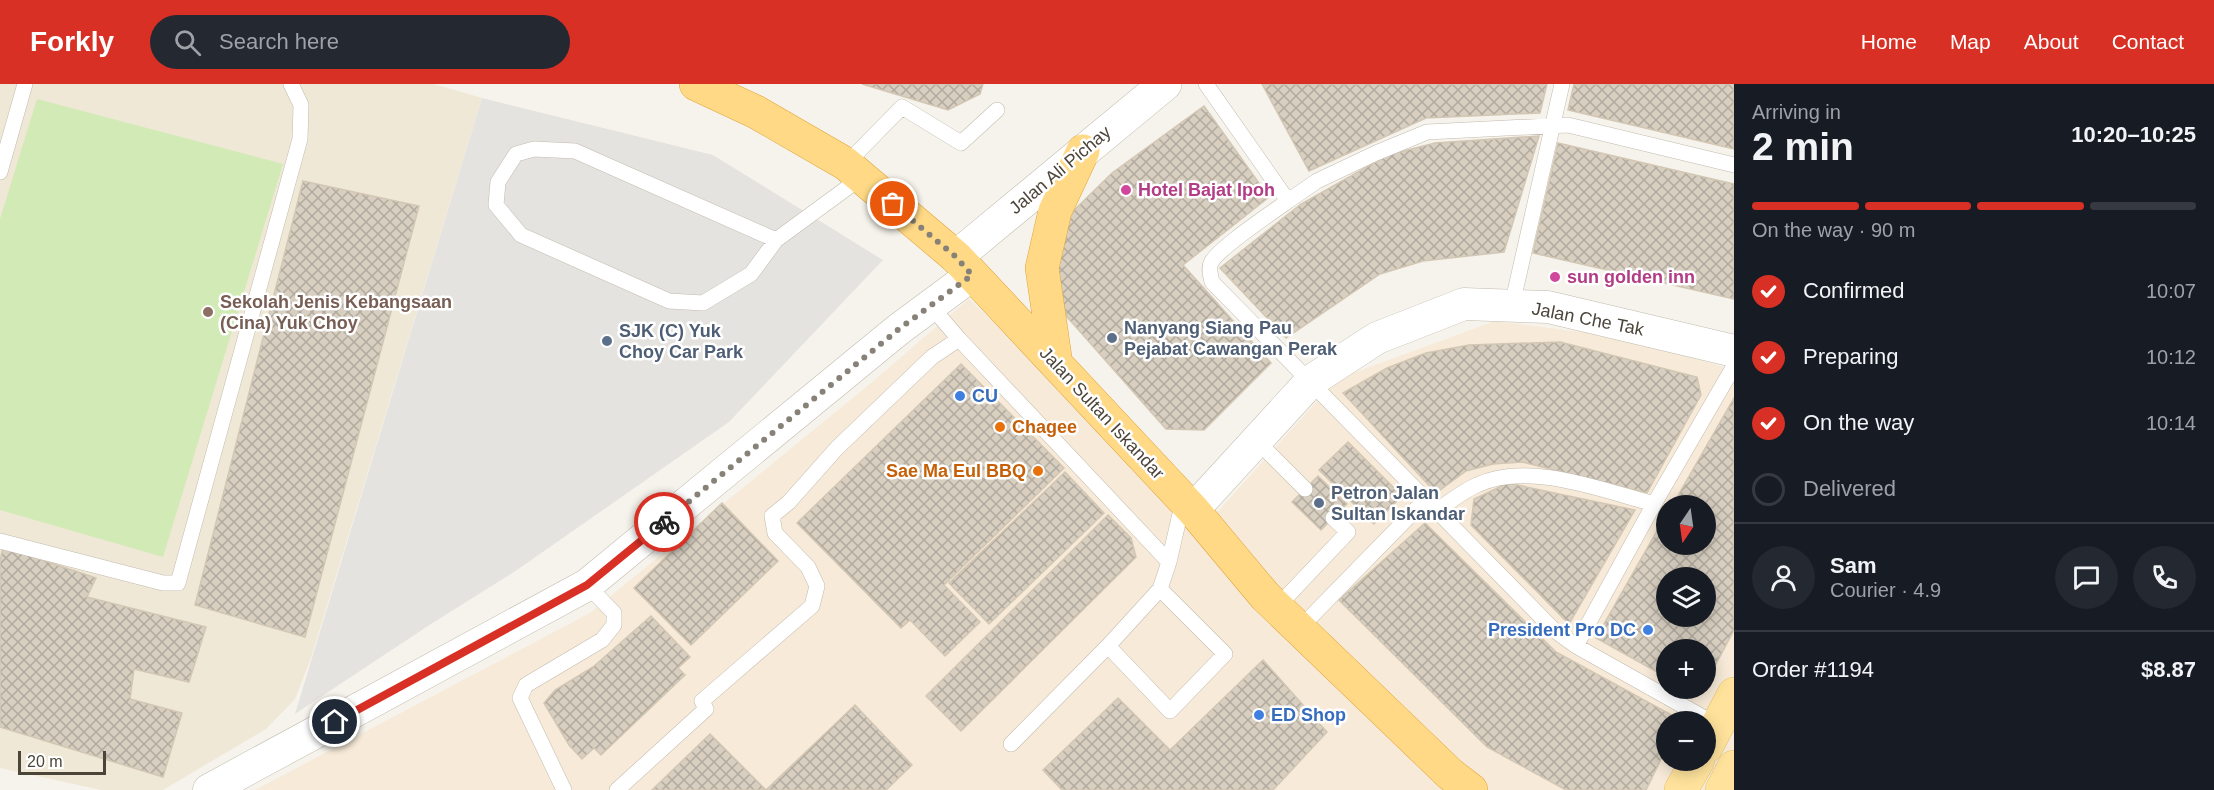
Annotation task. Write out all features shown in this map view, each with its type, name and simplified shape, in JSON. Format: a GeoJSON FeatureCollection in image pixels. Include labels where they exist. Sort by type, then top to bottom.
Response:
{"type":"FeatureCollection","features":[{"type":"Feature","properties":{"kind":"highway","name":"Jalan Sultan Iskandar"},"geometry":{"type":"LineString","coordinates":[[696,84],[756,112],[854,171],[964,266],[1188,505],[1288,618],[1450,774],[1471,790]]}},
{"type":"Feature","properties":{"kind":"highway"},"geometry":{"type":"LineString","coordinates":[[1056,364],[1042,268],[1055,211],[1083,151]]}},
{"type":"Feature","properties":{"kind":"main road"},"geometry":{"type":"LineString","coordinates":[[1716,727],[1734,694]]}},
{"type":"Feature","properties":{"kind":"main road"},"geometry":{"type":"LineString","coordinates":[[1722,790],[1734,767]]}},
{"type":"Feature","properties":{"kind":"main road"},"geometry":{"type":"LineString","coordinates":[[1682,790],[1692,771]]}},
{"type":"Feature","properties":{"kind":"street","name":"Jalan Ali Pichay"},"geometry":{"type":"LineString","coordinates":[[964,266],[1083,151],[1159,86]]}},
{"type":"Feature","properties":{"kind":"street"},"geometry":{"type":"LineString","coordinates":[[209,790],[587,585],[930,305],[964,266]]}},
{"type":"Feature","properties":{"kind":"street","name":"Jalan Che Tak"},"geometry":{"type":"LineString","coordinates":[[1188,505],[1256,440],[1311,381],[1377,338],[1464,304],[1548,307],[1734,351]]}},
{"type":"Feature","properties":{"kind":"lane"},"geometry":{"type":"LineString","coordinates":[[0,172],[25,84]]}},
{"type":"Feature","properties":{"kind":"lane"},"geometry":{"type":"LineString","coordinates":[[0,541],[163,582],[178,583],[300,139],[301,105],[291,84]]}},
{"type":"Feature","properties":{"kind":"lane"},"geometry":{"type":"LineString","coordinates":[[1206,84],[1288,201]]}},
{"type":"Feature","properties":{"kind":"lane"},"geometry":{"type":"LineString","coordinates":[[1512,305],[1562,84]]}},
{"type":"Feature","properties":{"kind":"lane"},"geometry":{"type":"LineString","coordinates":[[776,240],[575,151],[534,148],[516,154],[498,182],[496,205],[521,235],[669,301],[703,303],[751,274],[776,240],[854,171],[902,107],[961,143],[997,110]]}},
{"type":"Feature","properties":{"kind":"lane"},"geometry":{"type":"LineString","coordinates":[[1674,711],[1554,630],[1212,282],[1210,263],[1221,252],[1317,181],[1427,132],[1568,125],[1734,165]]}},
{"type":"Feature","properties":{"kind":"lane"},"geometry":{"type":"LineString","coordinates":[[930,305],[959,339],[1169,562]]}},
{"type":"Feature","properties":{"kind":"lane"},"geometry":{"type":"LineString","coordinates":[[617,790],[706,709],[702,701],[812,606],[817,586],[808,567],[775,532],[772,516],[789,502],[837,448],[932,357],[959,339]]}},
{"type":"Feature","properties":{"kind":"lane"},"geometry":{"type":"LineString","coordinates":[[1576,646],[1654,504],[1734,366]]}},
{"type":"Feature","properties":{"kind":"lane"},"geometry":{"type":"LineString","coordinates":[[1256,440],[1305,489]]}},
{"type":"Feature","properties":{"kind":"lane"},"geometry":{"type":"LineString","coordinates":[[1288,618],[1432,505],[1476,485],[1503,477],[1533,476],[1572,483],[1654,504]]}},
{"type":"Feature","properties":{"kind":"lane"},"geometry":{"type":"LineString","coordinates":[[1011,744],[1108,646],[1160,589],[1188,505]]}},
{"type":"Feature","properties":{"kind":"lane"},"geometry":{"type":"LineString","coordinates":[[1288,618],[1348,532],[1333,518]]}},
{"type":"Feature","properties":{"kind":"lane"},"geometry":{"type":"LineString","coordinates":[[564,790],[520,698],[526,685],[602,640],[614,625],[614,613],[587,585]]}},
{"type":"Feature","properties":{"kind":"lane"},"geometry":{"type":"LineString","coordinates":[[1108,646],[1170,711],[1225,654],[1160,589]]}},
{"type":"Feature","properties":{"kind":"shaded area","name":"Sekolah Jenis Kebangsaan (Cina) Yuk Choy"},"geometry":{"type":"Polygon","coordinates":[[[0,84],[434,84],[482,98],[311,658],[295,699],[266,729],[163,790],[101,790],[0,768],[0,84]]]}},
{"type":"Feature","properties":{"kind":"shaded area","name":"SJK (C) Yuk Choy Car Park"},"geometry":{"type":"Polygon","coordinates":[[[482,98],[713,155],[883,260],[729,422],[517,570],[295,714],[482,98]]]}},
{"type":"Feature","properties":{"kind":"shaded area"},"geometry":{"type":"Polygon","coordinates":[[[969,299],[1204,527],[1337,379],[1495,321],[1622,337],[1734,370],[1734,790],[255,790],[590,613],[871,383],[969,299]]]}},
{"type":"Feature","properties":{"kind":"green space"},"geometry":{"type":"Polygon","coordinates":[[[37,99],[283,164],[163,557],[0,510],[0,219],[37,99]]]}},
{"type":"Feature","properties":{"kind":"building"},"geometry":{"type":"Polygon","coordinates":[[[862,84],[983,84],[980,94],[948,110],[862,84]]]}},
{"type":"Feature","properties":{"kind":"building"},"geometry":{"type":"Polygon","coordinates":[[[1262,84],[1547,84],[1540,113],[1426,118],[1309,171],[1262,84]]]}},
{"type":"Feature","properties":{"kind":"building"},"geometry":{"type":"Polygon","coordinates":[[[1574,84],[1734,84],[1734,149],[1568,110],[1574,84]]]}},
{"type":"Feature","properties":{"kind":"building"},"geometry":{"type":"Polygon","coordinates":[[[1204,106],[1269,197],[1183,265],[1271,363],[1204,430],[1166,429],[1067,317],[1055,273],[1066,218],[1112,173],[1204,106]]]}},
{"type":"Feature","properties":{"kind":"building"},"geometry":{"type":"Polygon","coordinates":[[[1539,136],[1504,252],[1423,261],[1380,274],[1286,338],[1220,268],[1301,204],[1388,155],[1435,143],[1539,136]]]}},
{"type":"Feature","properties":{"kind":"building"},"geometry":{"type":"Polygon","coordinates":[[[1558,143],[1734,184],[1734,299],[1533,253],[1558,143]]]}},
{"type":"Feature","properties":{"kind":"building"},"geometry":{"type":"Polygon","coordinates":[[[303,181],[419,206],[305,637],[195,605],[303,181]]]}},
{"type":"Feature","properties":{"kind":"building"},"geometry":{"type":"Polygon","coordinates":[[[1560,342],[1697,377],[1701,395],[1647,493],[1522,462],[1493,464],[1466,471],[1436,493],[1343,393],[1387,368],[1426,353],[1469,345],[1560,342]]]}},
{"type":"Feature","properties":{"kind":"building"},"geometry":{"type":"Polygon","coordinates":[[[961,364],[1064,468],[944,585],[980,622],[945,656],[910,620],[901,628],[797,523],[961,364]]]}},
{"type":"Feature","properties":{"kind":"building"},"geometry":{"type":"Polygon","coordinates":[[[1734,398],[1734,630],[1716,664],[1716,639],[1656,639],[1656,671],[1596,638],[1656,533],[1656,555],[1716,555],[1716,495],[1678,495],[1734,398]]]}},
{"type":"Feature","properties":{"kind":"building"},"geometry":{"type":"Polygon","coordinates":[[[1348,442],[1402,496],[1374,524],[1319,470],[1348,442]]]}},
{"type":"Feature","properties":{"kind":"building"},"geometry":{"type":"Polygon","coordinates":[[[1065,472],[1104,513],[989,624],[949,583],[1065,472]]]}},
{"type":"Feature","properties":{"kind":"building","name":"Petron Jalan Sultan Iskandar"},"geometry":{"type":"Polygon","coordinates":[[[1318,476],[1347,504],[1321,530],[1292,502],[1318,476]]]}},
{"type":"Feature","properties":{"kind":"building"},"geometry":{"type":"Polygon","coordinates":[[[1508,483],[1635,510],[1569,624],[1471,525],[1474,499],[1508,483]]]}},
{"type":"Feature","properties":{"kind":"building"},"geometry":{"type":"Polygon","coordinates":[[[722,503],[778,561],[691,645],[634,588],[722,503]]]}},
{"type":"Feature","properties":{"kind":"building"},"geometry":{"type":"Polygon","coordinates":[[[1108,515],[1131,538],[1136,557],[961,731],[926,696],[1108,515]]]}},
{"type":"Feature","properties":{"kind":"building"},"geometry":{"type":"Polygon","coordinates":[[[1425,523],[1556,652],[1664,711],[1656,711],[1656,770],[1646,790],[1566,790],[1487,747],[1339,600],[1425,523]]]}},
{"type":"Feature","properties":{"kind":"building"},"geometry":{"type":"Polygon","coordinates":[[[3,547],[96,578],[87,597],[206,627],[189,682],[134,669],[130,699],[182,713],[163,777],[0,727],[0,561],[3,547]]]}},
{"type":"Feature","properties":{"kind":"building"},"geometry":{"type":"Polygon","coordinates":[[[651,616],[690,657],[678,668],[685,675],[601,755],[594,748],[582,759],[569,745],[544,703],[555,690],[593,667],[651,616]]]}},
{"type":"Feature","properties":{"kind":"building","name":"ED Shop"},"geometry":{"type":"Polygon","coordinates":[[[1263,660],[1327,732],[1273,790],[1062,790],[1043,770],[1118,698],[1170,750],[1263,660]]]}},
{"type":"Feature","properties":{"kind":"building"},"geometry":{"type":"Polygon","coordinates":[[[855,705],[912,765],[886,790],[766,790],[855,705]]]}},
{"type":"Feature","properties":{"kind":"building"},"geometry":{"type":"Polygon","coordinates":[[[710,734],[766,790],[652,790],[710,734]]]}},
{"type":"Feature","properties":{"kind":"way so far"},"geometry":{"type":"LineString","coordinates":[[664,522],[899,329],[972,275],[956,257],[893,204]]}},
{"type":"Feature","properties":{"kind":"place","name":"Hotel Bajat Ipoh"},"geometry":{"type":"Point","coordinates":[1126,190]}},
{"type":"Feature","properties":{"kind":"place","name":"sun golden inn"},"geometry":{"type":"Point","coordinates":[1555,277]}},
{"type":"Feature","properties":{"kind":"place","name":"Sekolah Jenis Kebangsaan (Cina) Yuk Choy"},"geometry":{"type":"Point","coordinates":[208,312]}},
{"type":"Feature","properties":{"kind":"place","name":"Nanyang Siang Pau Pejabat Cawangan Perak"},"geometry":{"type":"Point","coordinates":[1112,338]}},
{"type":"Feature","properties":{"kind":"place","name":"SJK (C) Yuk Choy Car Park"},"geometry":{"type":"Point","coordinates":[607,341]}},
{"type":"Feature","properties":{"kind":"place","name":"CU"},"geometry":{"type":"Point","coordinates":[960,396]}},
{"type":"Feature","properties":{"kind":"place","name":"Chagee"},"geometry":{"type":"Point","coordinates":[1000,427]}},
{"type":"Feature","properties":{"kind":"place","name":"Sae Ma Eul BBQ"},"geometry":{"type":"Point","coordinates":[1038,471]}},
{"type":"Feature","properties":{"kind":"place","name":"Petron Jalan Sultan Iskandar"},"geometry":{"type":"Point","coordinates":[1319,503]}},
{"type":"Feature","properties":{"kind":"place","name":"President Pro DC"},"geometry":{"type":"Point","coordinates":[1648,630]}},
{"type":"Feature","properties":{"kind":"place","name":"ED Shop"},"geometry":{"type":"Point","coordinates":[1259,715]}},
{"type":"Feature","properties":{"kind":"route"},"geometry":{"type":"LineString","coordinates":[[335,722],[587,585],[664,522]]}}]}
